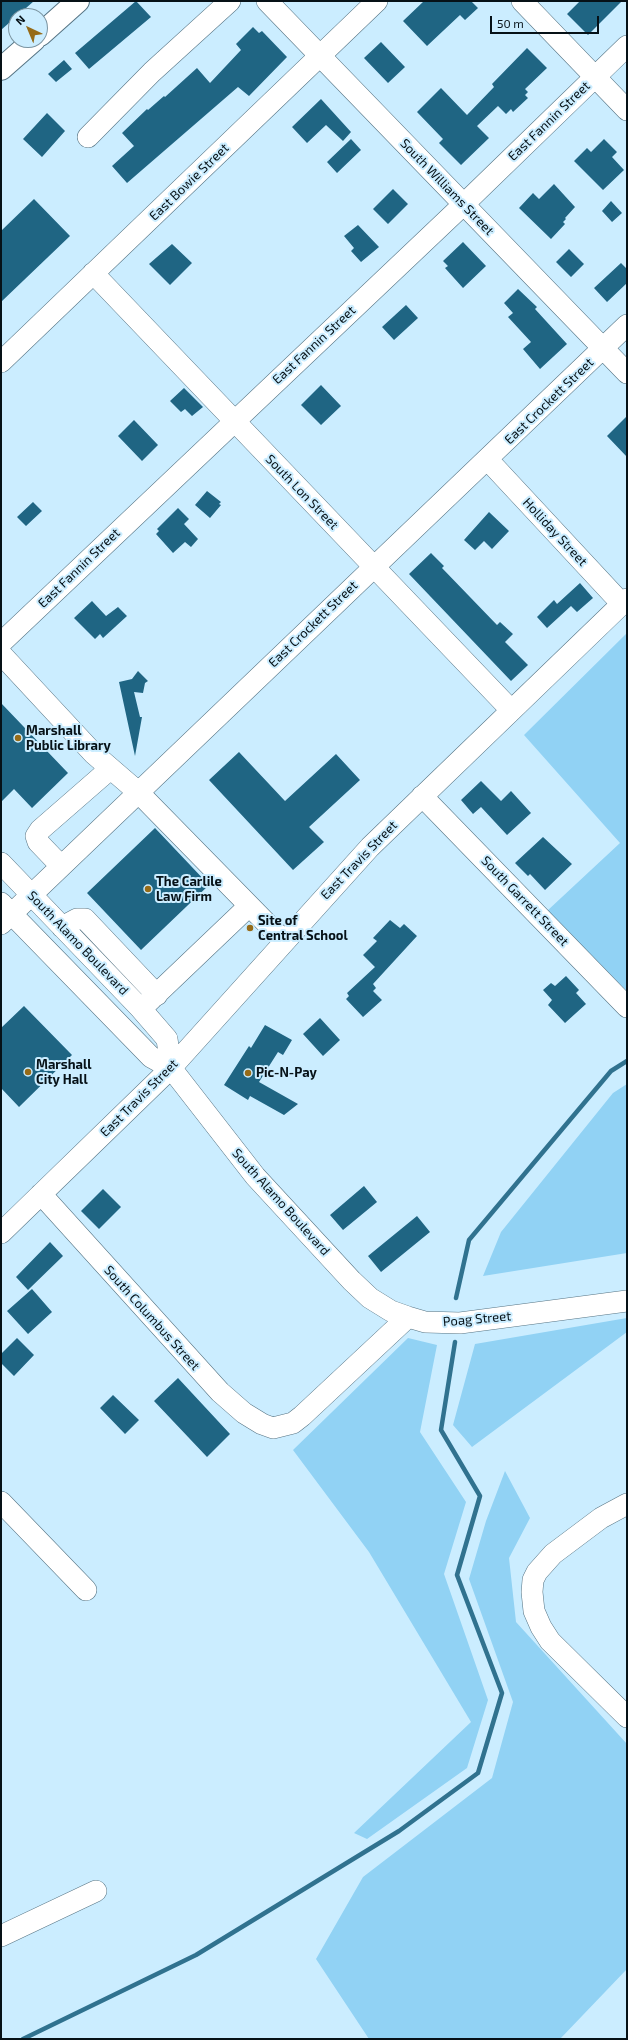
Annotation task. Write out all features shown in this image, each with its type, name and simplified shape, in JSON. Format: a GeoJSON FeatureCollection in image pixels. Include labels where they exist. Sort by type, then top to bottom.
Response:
{"type":"FeatureCollection","features":[{"type":"Feature","properties":{"kind":"main road"},"geometry":{"type":"LineString","coordinates":[[48,28],[78,1]]}},
{"type":"Feature","properties":{"kind":"main road"},"geometry":{"type":"LineString","coordinates":[[1,69],[25,48]]}},
{"type":"Feature","properties":{"kind":"street"},"geometry":{"type":"LineString","coordinates":[[88,136],[152,72],[230,1]]}},
{"type":"Feature","properties":{"kind":"street","name":"South Williams Street"},"geometry":{"type":"LineString","coordinates":[[267,1],[627,373]]}},
{"type":"Feature","properties":{"kind":"street","name":"East Bowie Street"},"geometry":{"type":"LineString","coordinates":[[1,362],[377,1]]}},
{"type":"Feature","properties":{"kind":"street"},"geometry":{"type":"LineString","coordinates":[[522,1],[627,110]]}},
{"type":"Feature","properties":{"kind":"street","name":"East Fannin Street"},"geometry":{"type":"LineString","coordinates":[[1,643],[464,204],[627,46]]}},
{"type":"Feature","properties":{"kind":"street","name":"South Lon Street"},"geometry":{"type":"LineString","coordinates":[[93,273],[511,710]]}},
{"type":"Feature","properties":{"kind":"street","name":"East Crockett Street"},"geometry":{"type":"LineString","coordinates":[[5,914],[32,895],[374,566],[488,460],[627,325]]}},
{"type":"Feature","properties":{"kind":"street","name":"Holliday Street"},"geometry":{"type":"LineString","coordinates":[[488,460],[625,601]]}},
{"type":"Feature","properties":{"kind":"street","name":"East Travis Street"},"geometry":{"type":"LineString","coordinates":[[4,1223],[41,1194],[171,1068],[370,847],[625,601]]}},
{"type":"Feature","properties":{"kind":"street"},"geometry":{"type":"LineString","coordinates":[[1,654],[94,754],[138,792],[284,941]]}},
{"type":"Feature","properties":{"kind":"street"},"geometry":{"type":"LineString","coordinates":[[61,866],[38,842],[36,836],[40,830],[110,769]]}},
{"type":"Feature","properties":{"kind":"street","name":"South Garrett Street"},"geometry":{"type":"LineString","coordinates":[[422,796],[627,1007]]}},
{"type":"Feature","properties":{"kind":"street","name":"South Alamo Boulevard"},"geometry":{"type":"LineString","coordinates":[[1,863],[142,1009],[166,1039],[171,1068]]}},
{"type":"Feature","properties":{"kind":"street"},"geometry":{"type":"LineString","coordinates":[[142,1009],[250,906]]}},
{"type":"Feature","properties":{"kind":"street","name":"South Alamo Boulevard"},"geometry":{"type":"LineString","coordinates":[[5,914],[151,1057],[171,1068],[255,1176],[352,1281],[370,1298],[391,1310],[408,1317]]}},
{"type":"Feature","properties":{"kind":"street"},"geometry":{"type":"LineString","coordinates":[[62,927],[77,919],[86,919],[157,995]]}},
{"type":"Feature","properties":{"kind":"street","name":"South Columbus Street"},"geometry":{"type":"LineString","coordinates":[[41,1194],[220,1392],[249,1416],[273,1428],[292,1424],[302,1416],[408,1317]]}},
{"type":"Feature","properties":{"kind":"street","name":"Poag Street"},"geometry":{"type":"LineString","coordinates":[[408,1317],[425,1322],[460,1323],[627,1300]]}},
{"type":"Feature","properties":{"kind":"street"},"geometry":{"type":"LineString","coordinates":[[1,1502],[86,1590]]}},
{"type":"Feature","properties":{"kind":"street"},"geometry":{"type":"LineString","coordinates":[[627,1504],[601,1518],[553,1554],[537,1572],[533,1580],[532,1592],[534,1611],[541,1627],[550,1641],[627,1717]]}},
{"type":"Feature","properties":{"kind":"street"},"geometry":{"type":"LineString","coordinates":[[1,1936],[96,1891]]}},
{"type":"Feature","properties":{"kind":"shaded area"},"geometry":{"type":"Polygon","coordinates":[[[627,633],[627,991],[547,911],[620,843],[524,735],[627,633]]]}},
{"type":"Feature","properties":{"kind":"shaded area"},"geometry":{"type":"Polygon","coordinates":[[[627,1084],[627,1253],[483,1276],[501,1232],[613,1093],[627,1084]]]}},
{"type":"Feature","properties":{"kind":"shaded area"},"geometry":{"type":"Polygon","coordinates":[[[627,1318],[627,1332],[472,1447],[453,1425],[475,1344],[627,1318]]]}},
{"type":"Feature","properties":{"kind":"shaded area"},"geometry":{"type":"Polygon","coordinates":[[[408,1338],[437,1345],[420,1432],[466,1502],[444,1574],[488,1700],[467,1768],[367,1839],[354,1833],[471,1722],[369,1552],[293,1450],[408,1338]]]}},
{"type":"Feature","properties":{"kind":"shaded area"},"geometry":{"type":"Polygon","coordinates":[[[505,1471],[530,1518],[509,1558],[516,1622],[627,1744],[627,1969],[560,2039],[369,2039],[316,1959],[363,1877],[492,1778],[513,1702],[469,1579],[486,1521],[505,1471]]]}},
{"type":"Feature","properties":{"kind":"building"},"geometry":{"type":"Polygon","coordinates":[[[1,1],[34,1],[26,8],[8,8],[8,24],[1,30],[1,1]]]}},
{"type":"Feature","properties":{"kind":"building"},"geometry":{"type":"Polygon","coordinates":[[[136,1],[151,17],[89,69],[75,53],[136,1]]]}},
{"type":"Feature","properties":{"kind":"building"},"geometry":{"type":"Polygon","coordinates":[[[424,1],[471,1],[478,8],[465,20],[460,15],[427,46],[403,21],[424,1]]]}},
{"type":"Feature","properties":{"kind":"building"},"geometry":{"type":"Polygon","coordinates":[[[580,1],[622,1],[588,35],[567,14],[580,1]]]}},
{"type":"Feature","properties":{"kind":"building"},"geometry":{"type":"Polygon","coordinates":[[[253,27],[259,33],[262,31],[287,57],[249,96],[238,87],[127,183],[112,166],[134,146],[122,133],[147,109],[148,110],[164,96],[165,97],[197,68],[210,83],[241,50],[236,44],[253,27]]]}},
{"type":"Feature","properties":{"kind":"building"},"geometry":{"type":"Polygon","coordinates":[[[381,42],[405,67],[388,83],[364,58],[381,42]]]}},
{"type":"Feature","properties":{"kind":"building"},"geometry":{"type":"Polygon","coordinates":[[[527,48],[547,68],[525,89],[528,92],[525,95],[528,98],[513,112],[511,109],[506,114],[498,106],[477,126],[489,138],[461,165],[439,143],[443,139],[417,112],[441,88],[467,115],[494,87],[492,84],[527,48]]]}},
{"type":"Feature","properties":{"kind":"building"},"geometry":{"type":"Polygon","coordinates":[[[64,60],[72,69],[56,82],[48,74],[64,60]]]}},
{"type":"Feature","properties":{"kind":"building"},"geometry":{"type":"Polygon","coordinates":[[[321,99],[351,132],[343,141],[326,125],[307,143],[292,127],[321,99]]]}},
{"type":"Feature","properties":{"kind":"building"},"geometry":{"type":"Polygon","coordinates":[[[47,113],[65,131],[42,157],[23,139],[47,113]]]}},
{"type":"Feature","properties":{"kind":"building"},"geometry":{"type":"Polygon","coordinates":[[[351,139],[361,150],[337,173],[327,162],[351,139]]]}},
{"type":"Feature","properties":{"kind":"building"},"geometry":{"type":"Polygon","coordinates":[[[604,139],[617,152],[612,157],[624,170],[603,190],[574,161],[587,148],[591,152],[604,139]]]}},
{"type":"Feature","properties":{"kind":"building"},"geometry":{"type":"Polygon","coordinates":[[[554,184],[575,207],[565,218],[566,219],[563,222],[565,224],[551,239],[519,208],[533,193],[539,199],[554,184]]]}},
{"type":"Feature","properties":{"kind":"building"},"geometry":{"type":"Polygon","coordinates":[[[393,189],[408,204],[388,224],[373,209],[393,189]]]}},
{"type":"Feature","properties":{"kind":"building"},"geometry":{"type":"Polygon","coordinates":[[[34,199],[70,236],[1,302],[1,231],[34,199]]]}},
{"type":"Feature","properties":{"kind":"building"},"geometry":{"type":"Polygon","coordinates":[[[611,201],[622,213],[612,222],[602,211],[611,201]]]}},
{"type":"Feature","properties":{"kind":"building"},"geometry":{"type":"Polygon","coordinates":[[[358,225],[379,247],[361,262],[351,251],[354,248],[344,236],[358,225]]]}},
{"type":"Feature","properties":{"kind":"building"},"geometry":{"type":"Polygon","coordinates":[[[463,242],[486,266],[463,288],[445,268],[448,266],[443,261],[463,242]]]}},
{"type":"Feature","properties":{"kind":"building"},"geometry":{"type":"Polygon","coordinates":[[[172,244],[192,263],[170,285],[149,264],[172,244]]]}},
{"type":"Feature","properties":{"kind":"building"},"geometry":{"type":"Polygon","coordinates":[[[569,249],[584,264],[571,277],[556,262],[569,249]]]}},
{"type":"Feature","properties":{"kind":"building"},"geometry":{"type":"Polygon","coordinates":[[[621,263],[627,269],[627,283],[607,302],[594,288],[621,263]]]}},
{"type":"Feature","properties":{"kind":"building"},"geometry":{"type":"Polygon","coordinates":[[[518,289],[537,307],[535,309],[567,344],[540,369],[523,349],[531,342],[508,317],[513,313],[504,303],[518,289]]]}},
{"type":"Feature","properties":{"kind":"building"},"geometry":{"type":"Polygon","coordinates":[[[406,305],[418,318],[394,340],[382,327],[406,305]]]}},
{"type":"Feature","properties":{"kind":"building"},"geometry":{"type":"Polygon","coordinates":[[[321,385],[341,406],[321,425],[301,405],[321,385]]]}},
{"type":"Feature","properties":{"kind":"building"},"geometry":{"type":"Polygon","coordinates":[[[184,388],[203,407],[192,416],[185,409],[181,412],[170,401],[184,388]]]}},
{"type":"Feature","properties":{"kind":"building"},"geometry":{"type":"Polygon","coordinates":[[[627,416],[627,457],[607,436],[627,416]]]}},
{"type":"Feature","properties":{"kind":"building"},"geometry":{"type":"Polygon","coordinates":[[[134,420],[158,445],[142,461],[118,436],[134,420]]]}},
{"type":"Feature","properties":{"kind":"building"},"geometry":{"type":"Polygon","coordinates":[[[207,491],[221,502],[219,504],[221,505],[210,518],[195,505],[207,491]]]}},
{"type":"Feature","properties":{"kind":"building"},"geometry":{"type":"Polygon","coordinates":[[[33,502],[42,511],[26,526],[17,517],[33,502]]]}},
{"type":"Feature","properties":{"kind":"building"},"geometry":{"type":"Polygon","coordinates":[[[178,508],[189,519],[184,524],[198,539],[191,547],[185,542],[173,553],[156,534],[159,531],[157,529],[178,508]]]}},
{"type":"Feature","properties":{"kind":"building"},"geometry":{"type":"Polygon","coordinates":[[[489,512],[509,531],[492,549],[484,541],[475,550],[464,540],[489,512]]]}},
{"type":"Feature","properties":{"kind":"building"},"geometry":{"type":"Polygon","coordinates":[[[431,553],[444,566],[442,568],[497,625],[500,622],[513,634],[505,642],[528,665],[511,681],[409,574],[431,553]]]}},
{"type":"Feature","properties":{"kind":"building"},"geometry":{"type":"Polygon","coordinates":[[[580,583],[593,598],[577,612],[571,606],[547,628],[537,617],[554,600],[557,604],[580,583]]]}},
{"type":"Feature","properties":{"kind":"building"},"geometry":{"type":"Polygon","coordinates":[[[92,601],[106,616],[118,607],[127,616],[103,638],[100,634],[95,639],[74,618],[92,601]]]}},
{"type":"Feature","properties":{"kind":"building"},"geometry":{"type":"Polygon","coordinates":[[[138,671],[148,681],[145,683],[143,693],[134,692],[140,717],[142,717],[135,756],[119,682],[132,679],[138,671]]]}},
{"type":"Feature","properties":{"kind":"building","name":"Marshall Public Library"},"geometry":{"type":"Polygon","coordinates":[[[1,703],[68,773],[32,808],[14,789],[1,802],[1,703]]]}},
{"type":"Feature","properties":{"kind":"building"},"geometry":{"type":"Polygon","coordinates":[[[239,752],[285,801],[336,754],[360,780],[309,827],[324,842],[293,870],[209,780],[239,752]]]}},
{"type":"Feature","properties":{"kind":"building"},"geometry":{"type":"Polygon","coordinates":[[[481,781],[501,801],[511,791],[531,813],[507,835],[481,807],[473,814],[461,800],[481,781]]]}},
{"type":"Feature","properties":{"kind":"building","name":"The Carlile Law Firm"},"geometry":{"type":"Polygon","coordinates":[[[155,828],[209,885],[141,950],[87,893],[155,828]]]}},
{"type":"Feature","properties":{"kind":"building"},"geometry":{"type":"Polygon","coordinates":[[[543,837],[572,864],[545,890],[530,874],[528,876],[515,863],[543,837]]]}},
{"type":"Feature","properties":{"kind":"building"},"geometry":{"type":"Polygon","coordinates":[[[390,920],[400,928],[404,924],[417,936],[373,984],[376,988],[373,991],[382,1000],[363,1017],[346,999],[349,996],[347,993],[375,967],[363,955],[377,941],[373,938],[390,920]]]}},
{"type":"Feature","properties":{"kind":"building"},"geometry":{"type":"Polygon","coordinates":[[[566,976],[579,990],[576,993],[586,1004],[565,1023],[548,1005],[552,1000],[543,990],[551,983],[555,986],[566,976]]]}},
{"type":"Feature","properties":{"kind":"building","name":"Marshall City Hall"},"geometry":{"type":"Polygon","coordinates":[[[24,1006],[72,1055],[19,1107],[1,1088],[1,1028],[24,1006]]]}},
{"type":"Feature","properties":{"kind":"building"},"geometry":{"type":"Polygon","coordinates":[[[320,1018],[340,1040],[323,1056],[303,1034],[320,1018]]]}},
{"type":"Feature","properties":{"kind":"building"},"geometry":{"type":"Polygon","coordinates":[[[265,1025],[292,1040],[283,1055],[278,1052],[259,1082],[298,1104],[284,1115],[250,1096],[248,1100],[224,1085],[249,1046],[251,1048],[265,1025]]]}},
{"type":"Feature","properties":{"kind":"building"},"geometry":{"type":"Polygon","coordinates":[[[364,1186],[377,1202],[343,1230],[330,1215],[364,1186]]]}},
{"type":"Feature","properties":{"kind":"building"},"geometry":{"type":"Polygon","coordinates":[[[103,1189],[121,1207],[99,1229],[81,1211],[103,1189]]]}},
{"type":"Feature","properties":{"kind":"building"},"geometry":{"type":"Polygon","coordinates":[[[417,1216],[430,1232],[381,1272],[368,1256],[417,1216]]]}},
{"type":"Feature","properties":{"kind":"building"},"geometry":{"type":"Polygon","coordinates":[[[50,1242],[63,1256],[28,1290],[16,1277],[50,1242]]]}},
{"type":"Feature","properties":{"kind":"building"},"geometry":{"type":"Polygon","coordinates":[[[32,1289],[52,1312],[28,1334],[7,1311],[32,1289]]]}},
{"type":"Feature","properties":{"kind":"building"},"geometry":{"type":"Polygon","coordinates":[[[17,1338],[34,1355],[14,1376],[1,1363],[1,1354],[17,1338]]]}},
{"type":"Feature","properties":{"kind":"building"},"geometry":{"type":"Polygon","coordinates":[[[178,1378],[230,1434],[207,1457],[154,1401],[178,1378]]]}},
{"type":"Feature","properties":{"kind":"building"},"geometry":{"type":"Polygon","coordinates":[[[113,1395],[139,1420],[125,1434],[100,1408],[113,1395]]]}},
{"type":"Feature","properties":{"kind":"waterway"},"geometry":{"type":"LineString","coordinates":[[456,1298],[469,1240],[611,1071],[627,1061]]}},
{"type":"Feature","properties":{"kind":"waterway"},"geometry":{"type":"LineString","coordinates":[[23,2039],[196,1955],[399,1831],[478,1773],[502,1693],[457,1575],[480,1496],[441,1430],[455,1342]]}},
{"type":"Feature","properties":{"kind":"place","name":"Marshall Public Library"},"geometry":{"type":"Point","coordinates":[18,738]}},
{"type":"Feature","properties":{"kind":"place","name":"The Carlile Law Firm"},"geometry":{"type":"Point","coordinates":[148,889]}},
{"type":"Feature","properties":{"kind":"place","name":"Site of Central School"},"geometry":{"type":"Point","coordinates":[250,928]}},
{"type":"Feature","properties":{"kind":"place","name":"Marshall City Hall"},"geometry":{"type":"Point","coordinates":[28,1072]}},
{"type":"Feature","properties":{"kind":"place","name":"Pic-N-Pay"},"geometry":{"type":"Point","coordinates":[248,1073]}}]}
